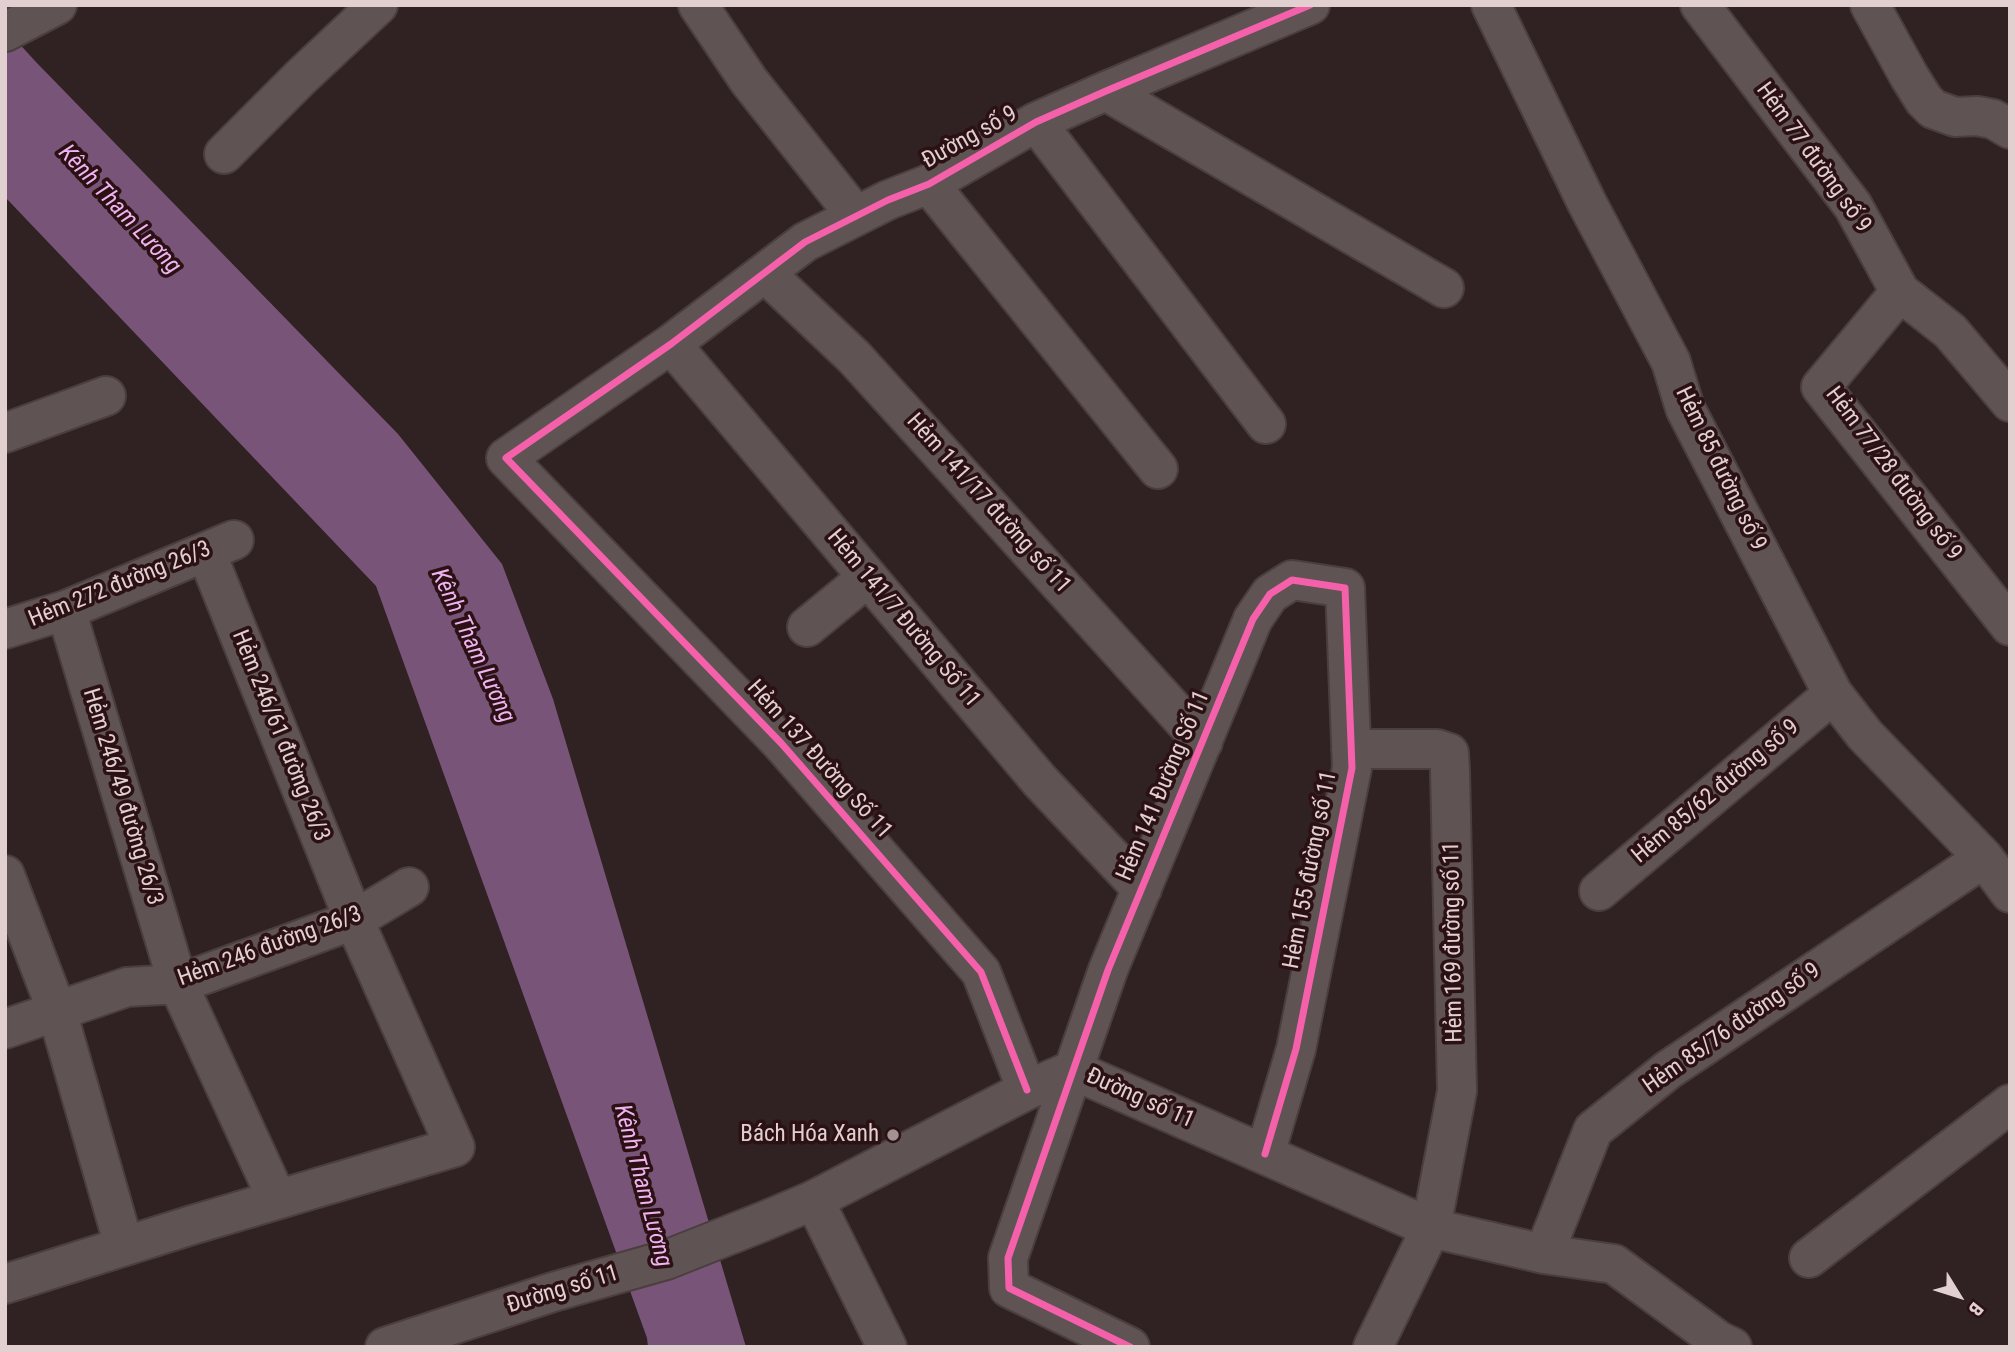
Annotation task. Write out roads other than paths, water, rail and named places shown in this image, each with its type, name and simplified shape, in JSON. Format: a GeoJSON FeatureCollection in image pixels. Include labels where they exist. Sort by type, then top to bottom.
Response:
{"type":"FeatureCollection","features":[{"type":"Feature","properties":{"kind":"street"},"geometry":{"type":"LineString","coordinates":[[224,154],[378,5]]}},
{"type":"Feature","properties":{"kind":"street"},"geometry":{"type":"LineString","coordinates":[[698,5],[749,81],[856,216]]}},
{"type":"Feature","properties":{"kind":"street","name":"Đường số 9"},"geometry":{"type":"LineString","coordinates":[[506,458],[671,344],[805,242],[888,200],[929,184],[1036,122],[1310,5]]}},
{"type":"Feature","properties":{"kind":"street","name":"Hẻm 85 đường số 9"},"geometry":{"type":"LineString","coordinates":[[1491,5],[1587,203],[1671,362],[1685,408],[1832,694],[1865,735],[1984,858],[2010,892]]}},
{"type":"Feature","properties":{"kind":"street","name":"Hẻm 77 đường số 9"},"geometry":{"type":"LineString","coordinates":[[1700,5],[1853,206],[1900,292],[1950,331],[2010,402]]}},
{"type":"Feature","properties":{"kind":"street"},"geometry":{"type":"LineString","coordinates":[[1870,5],[1909,76],[1933,109],[1955,117],[1977,116],[1993,119],[2010,129]]}},
{"type":"Feature","properties":{"kind":"street"},"geometry":{"type":"LineString","coordinates":[[5,32],[53,8]]}},
{"type":"Feature","properties":{"kind":"street"},"geometry":{"type":"LineString","coordinates":[[1106,91],[1444,288]]}},
{"type":"Feature","properties":{"kind":"street"},"geometry":{"type":"LineString","coordinates":[[1036,122],[1266,424]]}},
{"type":"Feature","properties":{"kind":"street"},"geometry":{"type":"LineString","coordinates":[[929,184],[1158,469]]}},
{"type":"Feature","properties":{"kind":"street","name":"Hẻm 141/17 đường số 11"},"geometry":{"type":"LineString","coordinates":[[765,273],[854,357],[1203,742]]}},
{"type":"Feature","properties":{"kind":"street","name":"Hẻm 77/28 đường số 9"},"geometry":{"type":"LineString","coordinates":[[1900,292],[1821,387],[2010,626]]}},
{"type":"Feature","properties":{"kind":"street","name":"Hẻm 141/7 Đường Số 11"},"geometry":{"type":"LineString","coordinates":[[671,344],[1040,781],[1142,889]]}},
{"type":"Feature","properties":{"kind":"street"},"geometry":{"type":"LineString","coordinates":[[5,433],[106,396]]}},
{"type":"Feature","properties":{"kind":"street","name":"Hẻm 137 Đường Số 11"},"geometry":{"type":"LineString","coordinates":[[506,458],[780,743],[981,972],[1027,1090]]}},
{"type":"Feature","properties":{"kind":"street","name":"Hẻm 272 đường 26/3"},"geometry":{"type":"LineString","coordinates":[[5,629],[66,610],[220,546]]}},
{"type":"Feature","properties":{"kind":"street","name":"Hẻm 246/61 đường 26/3"},"geometry":{"type":"LineString","coordinates":[[220,546],[354,920],[455,1147],[277,1199]]}},
{"type":"Feature","properties":{"kind":"street"},"geometry":{"type":"LineString","coordinates":[[807,627],[868,577]]}},
{"type":"Feature","properties":{"kind":"street","name":"Hẻm 141 Đường Số 11"},"geometry":{"type":"LineString","coordinates":[[1130,1347],[1009,1288],[1008,1258],[1108,970],[1253,620],[1270,594],[1292,580],[1345,588]]}},
{"type":"Feature","properties":{"kind":"street","name":"Hẻm 155 đường số 11"},"geometry":{"type":"LineString","coordinates":[[1265,1154],[1296,1049],[1352,768],[1345,588]]}},
{"type":"Feature","properties":{"kind":"street","name":"Hẻm 246/49 đường 26/3"},"geometry":{"type":"LineString","coordinates":[[66,610],[178,984],[277,1199]]}},
{"type":"Feature","properties":{"kind":"street","name":"Hẻm 85/62 đường số 9"},"geometry":{"type":"LineString","coordinates":[[1599,891],[1832,694]]}},
{"type":"Feature","properties":{"kind":"street","name":"Hẻm 169 đường số 11"},"geometry":{"type":"LineString","coordinates":[[1351,749],[1437,749],[1449,753],[1457,1091],[1432,1228]]}},
{"type":"Feature","properties":{"kind":"street","name":"Hẻm 85/76 đường số 9"},"geometry":{"type":"LineString","coordinates":[[1544,1254],[1593,1130],[1668,1070],[1984,858]]}},
{"type":"Feature","properties":{"kind":"street"},"geometry":{"type":"LineString","coordinates":[[5,875],[57,1011],[124,1246]]}},
{"type":"Feature","properties":{"kind":"street","name":"Hẻm 246 đường 26/3"},"geometry":{"type":"LineString","coordinates":[[5,1029],[127,988],[178,984],[354,920],[409,887]]}},
{"type":"Feature","properties":{"kind":"street","name":"Đường số 11"},"geometry":{"type":"LineString","coordinates":[[385,1347],[553,1292],[667,1260],[762,1222],[814,1200],[1027,1090],[1073,1070],[1432,1228],[1544,1254],[1614,1265],[1719,1341],[1732,1347]]}},
{"type":"Feature","properties":{"kind":"street"},"geometry":{"type":"LineString","coordinates":[[1810,1258],[2010,1104]]}},
{"type":"Feature","properties":{"kind":"street"},"geometry":{"type":"LineString","coordinates":[[5,1284],[277,1199]]}},
{"type":"Feature","properties":{"kind":"street"},"geometry":{"type":"LineString","coordinates":[[814,1200],[887,1347]]}},
{"type":"Feature","properties":{"kind":"street"},"geometry":{"type":"LineString","coordinates":[[1373,1347],[1432,1228]]}},
{"type":"Feature","properties":{"kind":"water","name":"Kênh Tham Lương"},"geometry":{"type":"Polygon","coordinates":[[[5,28],[398,434],[502,564],[553,699],[746,1347],[648,1347],[376,586],[5,197],[5,28]]]}},
{"type":"Feature","properties":{"kind":"place","name":"Bách Hóa Xanh"},"geometry":{"type":"Point","coordinates":[893,1135]}}]}
